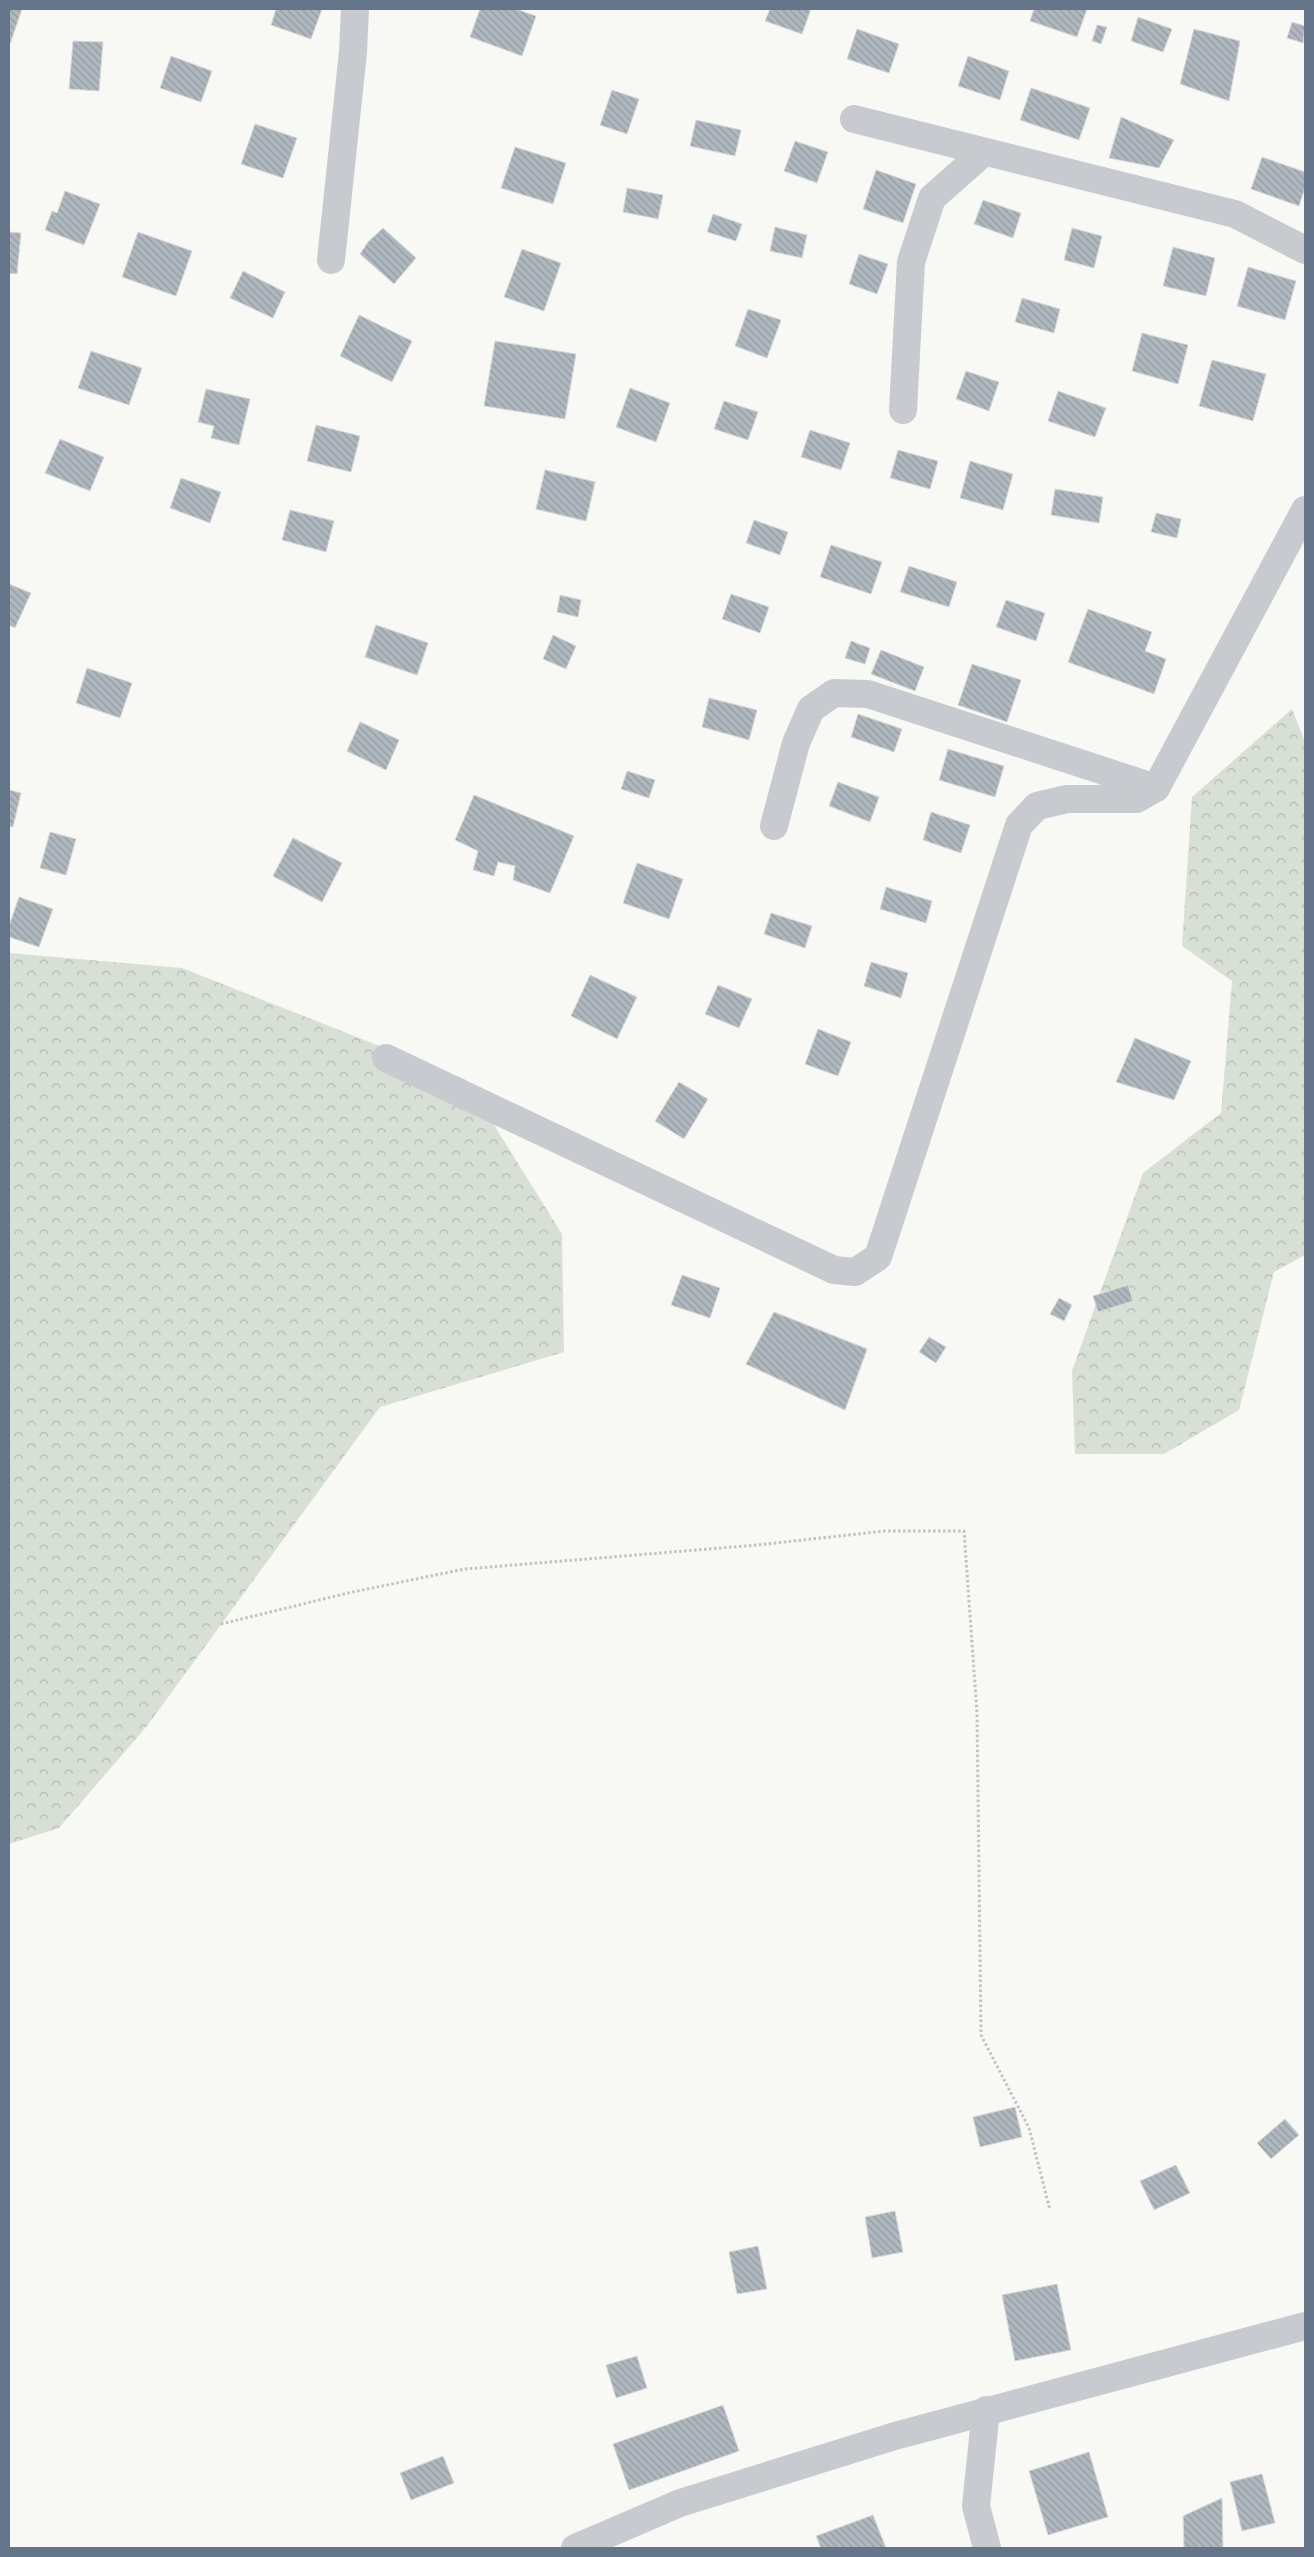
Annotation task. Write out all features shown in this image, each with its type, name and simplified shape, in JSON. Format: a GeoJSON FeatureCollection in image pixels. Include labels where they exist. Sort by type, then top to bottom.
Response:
{"type":"FeatureCollection","features":[{"type":"Feature","properties":{"kind":"street"},"geometry":{"type":"LineString","coordinates":[[331,260],[353,52],[355,9]]}},
{"type":"Feature","properties":{"kind":"street"},"geometry":{"type":"LineString","coordinates":[[854,120],[1235,214],[1305,250]]}},
{"type":"Feature","properties":{"kind":"street"},"geometry":{"type":"LineString","coordinates":[[903,410],[911,262],[932,198],[984,152]]}},
{"type":"Feature","properties":{"kind":"street"},"geometry":{"type":"LineString","coordinates":[[386,1058],[834,1270],[855,1272],[878,1256],[1019,825],[1037,806],[1067,799],[1137,798],[1156,788],[1305,510]]}},
{"type":"Feature","properties":{"kind":"street"},"geometry":{"type":"LineString","coordinates":[[774,826],[796,743],[811,708],[834,693],[868,694],[1156,788]]}},
{"type":"Feature","properties":{"kind":"street"},"geometry":{"type":"LineString","coordinates":[[575,2548],[680,2502],[986,2410],[1305,2326]]}},
{"type":"Feature","properties":{"kind":"street"},"geometry":{"type":"LineString","coordinates":[[986,2410],[976,2506],[987,2548]]}},
{"type":"Feature","properties":{"kind":"path"},"geometry":{"type":"LineString","coordinates":[[221,1624],[348,1593],[465,1569],[757,1545],[885,1531],[964,1531],[977,1713],[981,2036],[1029,2128],[1050,2210]]}},
{"type":"Feature","properties":{"kind":"green space"},"geometry":{"type":"Polygon","coordinates":[[[1292,709],[1305,742],[1305,1255],[1274,1272],[1239,1410],[1164,1454],[1075,1454],[1072,1371],[1143,1173],[1221,1113],[1232,981],[1182,946],[1192,797],[1292,709]]]}},
{"type":"Feature","properties":{"kind":"green space"},"geometry":{"type":"Polygon","coordinates":[[[9,953],[182,968],[466,1080],[562,1234],[564,1352],[380,1407],[147,1726],[59,1828],[9,1844],[9,953]]]}},
{"type":"Feature","properties":{"kind":"building"},"geometry":{"type":"Polygon","coordinates":[[[9,9],[22,9],[10,44],[9,44],[9,9]]]}},
{"type":"Feature","properties":{"kind":"building"},"geometry":{"type":"Polygon","coordinates":[[[276,9],[322,9],[311,39],[271,25],[276,9]]]}},
{"type":"Feature","properties":{"kind":"building"},"geometry":{"type":"Polygon","coordinates":[[[480,9],[516,9],[536,16],[522,56],[470,37],[480,9]]]}},
{"type":"Feature","properties":{"kind":"building"},"geometry":{"type":"Polygon","coordinates":[[[770,9],[811,9],[802,34],[765,21],[770,9]]]}},
{"type":"Feature","properties":{"kind":"building"},"geometry":{"type":"Polygon","coordinates":[[[1034,9],[1087,9],[1077,37],[1030,21],[1034,9]]]}},
{"type":"Feature","properties":{"kind":"building"},"geometry":{"type":"Polygon","coordinates":[[[1138,17],[1172,29],[1163,52],[1131,41],[1138,17]]]}},
{"type":"Feature","properties":{"kind":"building"},"geometry":{"type":"Polygon","coordinates":[[[1292,22],[1305,26],[1303,43],[1287,38],[1292,22]]]}},
{"type":"Feature","properties":{"kind":"building"},"geometry":{"type":"Polygon","coordinates":[[[1097,25],[1107,27],[1101,44],[1092,41],[1097,25]]]}},
{"type":"Feature","properties":{"kind":"building"},"geometry":{"type":"Polygon","coordinates":[[[857,29],[899,44],[889,73],[847,59],[857,29]]]}},
{"type":"Feature","properties":{"kind":"building"},"geometry":{"type":"Polygon","coordinates":[[[1194,29],[1240,41],[1229,101],[1180,84],[1194,29]]]}},
{"type":"Feature","properties":{"kind":"building"},"geometry":{"type":"Polygon","coordinates":[[[73,41],[103,42],[99,91],[69,89],[73,41]]]}},
{"type":"Feature","properties":{"kind":"building"},"geometry":{"type":"Polygon","coordinates":[[[171,56],[212,71],[201,102],[160,88],[171,56]]]}},
{"type":"Feature","properties":{"kind":"building"},"geometry":{"type":"Polygon","coordinates":[[[968,56],[1009,71],[1000,100],[958,86],[968,56]]]}},
{"type":"Feature","properties":{"kind":"building"},"geometry":{"type":"Polygon","coordinates":[[[1031,88],[1090,108],[1079,140],[1020,120],[1031,88]]]}},
{"type":"Feature","properties":{"kind":"building"},"geometry":{"type":"Polygon","coordinates":[[[612,90],[639,99],[627,134],[600,125],[612,90]]]}},
{"type":"Feature","properties":{"kind":"building"},"geometry":{"type":"Polygon","coordinates":[[[1121,117],[1174,140],[1159,168],[1109,158],[1121,117]]]}},
{"type":"Feature","properties":{"kind":"building"},"geometry":{"type":"Polygon","coordinates":[[[696,120],[741,130],[735,156],[690,146],[696,120]]]}},
{"type":"Feature","properties":{"kind":"building"},"geometry":{"type":"Polygon","coordinates":[[[255,124],[297,138],[283,178],[241,164],[255,124]]]}},
{"type":"Feature","properties":{"kind":"building"},"geometry":{"type":"Polygon","coordinates":[[[795,141],[828,152],[817,183],[784,171],[795,141]]]}},
{"type":"Feature","properties":{"kind":"building"},"geometry":{"type":"Polygon","coordinates":[[[515,147],[566,163],[553,204],[501,188],[515,147]]]}},
{"type":"Feature","properties":{"kind":"building"},"geometry":{"type":"Polygon","coordinates":[[[1262,157],[1305,172],[1305,188],[1299,206],[1251,189],[1262,157]]]}},
{"type":"Feature","properties":{"kind":"building"},"geometry":{"type":"Polygon","coordinates":[[[876,170],[916,184],[903,223],[863,209],[876,170]]]}},
{"type":"Feature","properties":{"kind":"building"},"geometry":{"type":"Polygon","coordinates":[[[627,188],[663,195],[658,219],[623,212],[627,188]]]}},
{"type":"Feature","properties":{"kind":"building"},"geometry":{"type":"Polygon","coordinates":[[[65,191],[100,204],[84,245],[45,230],[52,211],[57,213],[65,191]]]}},
{"type":"Feature","properties":{"kind":"building"},"geometry":{"type":"Polygon","coordinates":[[[983,200],[1021,213],[1013,238],[974,224],[983,200]]]}},
{"type":"Feature","properties":{"kind":"building"},"geometry":{"type":"Polygon","coordinates":[[[713,214],[742,224],[736,241],[707,232],[713,214]]]}},
{"type":"Feature","properties":{"kind":"building"},"geometry":{"type":"Polygon","coordinates":[[[775,227],[807,235],[802,258],[770,251],[775,227]]]}},
{"type":"Feature","properties":{"kind":"building"},"geometry":{"type":"Polygon","coordinates":[[[383,228],[416,258],[394,284],[360,254],[368,242],[383,228]]]}},
{"type":"Feature","properties":{"kind":"building"},"geometry":{"type":"Polygon","coordinates":[[[1072,228],[1102,236],[1094,268],[1064,260],[1072,228]]]}},
{"type":"Feature","properties":{"kind":"building"},"geometry":{"type":"Polygon","coordinates":[[[9,232],[21,233],[17,274],[9,273],[9,232]]]}},
{"type":"Feature","properties":{"kind":"building"},"geometry":{"type":"Polygon","coordinates":[[[138,232],[192,251],[176,296],[122,277],[138,232]]]}},
{"type":"Feature","properties":{"kind":"building"},"geometry":{"type":"Polygon","coordinates":[[[1173,247],[1215,258],[1206,296],[1163,286],[1173,247]]]}},
{"type":"Feature","properties":{"kind":"building"},"geometry":{"type":"Polygon","coordinates":[[[522,249],[561,263],[544,311],[504,297],[522,249]]]}},
{"type":"Feature","properties":{"kind":"building"},"geometry":{"type":"Polygon","coordinates":[[[859,254],[888,264],[877,294],[849,284],[859,254]]]}},
{"type":"Feature","properties":{"kind":"building"},"geometry":{"type":"Polygon","coordinates":[[[1248,267],[1296,281],[1285,320],[1237,306],[1248,267]]]}},
{"type":"Feature","properties":{"kind":"building"},"geometry":{"type":"Polygon","coordinates":[[[243,271],[285,292],[273,318],[230,298],[243,271]]]}},
{"type":"Feature","properties":{"kind":"building"},"geometry":{"type":"Polygon","coordinates":[[[1022,298],[1060,309],[1054,333],[1015,322],[1022,298]]]}},
{"type":"Feature","properties":{"kind":"building"},"geometry":{"type":"Polygon","coordinates":[[[748,309],[781,320],[767,358],[735,346],[748,309]]]}},
{"type":"Feature","properties":{"kind":"building"},"geometry":{"type":"Polygon","coordinates":[[[359,315],[412,341],[392,382],[340,356],[359,315]]]}},
{"type":"Feature","properties":{"kind":"building"},"geometry":{"type":"Polygon","coordinates":[[[1142,333],[1188,345],[1178,384],[1132,371],[1142,333]]]}},
{"type":"Feature","properties":{"kind":"building"},"geometry":{"type":"Polygon","coordinates":[[[495,341],[576,354],[565,419],[484,406],[495,341]]]}},
{"type":"Feature","properties":{"kind":"building"},"geometry":{"type":"Polygon","coordinates":[[[91,351],[142,368],[129,405],[78,388],[91,351]]]}},
{"type":"Feature","properties":{"kind":"building"},"geometry":{"type":"Polygon","coordinates":[[[1212,360],[1266,374],[1253,421],[1199,406],[1212,360]]]}},
{"type":"Feature","properties":{"kind":"building"},"geometry":{"type":"Polygon","coordinates":[[[966,371],[999,382],[989,411],[956,399],[966,371]]]}},
{"type":"Feature","properties":{"kind":"building"},"geometry":{"type":"Polygon","coordinates":[[[630,388],[670,403],[656,442],[616,427],[630,388]]]}},
{"type":"Feature","properties":{"kind":"building"},"geometry":{"type":"Polygon","coordinates":[[[206,389],[250,399],[239,445],[211,438],[214,426],[198,422],[206,389]]]}},
{"type":"Feature","properties":{"kind":"building"},"geometry":{"type":"Polygon","coordinates":[[[1058,391],[1106,408],[1095,437],[1048,421],[1058,391]]]}},
{"type":"Feature","properties":{"kind":"building"},"geometry":{"type":"Polygon","coordinates":[[[724,401],[758,412],[748,440],[714,429],[724,401]]]}},
{"type":"Feature","properties":{"kind":"building"},"geometry":{"type":"Polygon","coordinates":[[[316,425],[360,436],[351,472],[307,461],[316,425]]]}},
{"type":"Feature","properties":{"kind":"building"},"geometry":{"type":"Polygon","coordinates":[[[810,430],[850,443],[841,470],[801,457],[810,430]]]}},
{"type":"Feature","properties":{"kind":"building"},"geometry":{"type":"Polygon","coordinates":[[[60,439],[104,457],[90,491],[45,473],[60,439]]]}},
{"type":"Feature","properties":{"kind":"building"},"geometry":{"type":"Polygon","coordinates":[[[898,450],[938,461],[930,489],[890,478],[898,450]]]}},
{"type":"Feature","properties":{"kind":"building"},"geometry":{"type":"Polygon","coordinates":[[[970,461],[1013,474],[1003,510],[960,498],[970,461]]]}},
{"type":"Feature","properties":{"kind":"building"},"geometry":{"type":"Polygon","coordinates":[[[545,470],[595,482],[586,521],[536,509],[545,470]]]}},
{"type":"Feature","properties":{"kind":"building"},"geometry":{"type":"Polygon","coordinates":[[[545,470],[595,482],[586,521],[536,509],[545,470]]]}},
{"type":"Feature","properties":{"kind":"building"},"geometry":{"type":"Polygon","coordinates":[[[181,478],[221,492],[210,523],[170,508],[181,478]]]}},
{"type":"Feature","properties":{"kind":"building"},"geometry":{"type":"Polygon","coordinates":[[[1055,489],[1103,497],[1099,523],[1051,515],[1055,489]]]}},
{"type":"Feature","properties":{"kind":"building"},"geometry":{"type":"Polygon","coordinates":[[[290,510],[334,521],[326,552],[282,540],[290,510]]]}},
{"type":"Feature","properties":{"kind":"building"},"geometry":{"type":"Polygon","coordinates":[[[1156,513],[1181,519],[1177,538],[1151,532],[1156,513]]]}},
{"type":"Feature","properties":{"kind":"building"},"geometry":{"type":"Polygon","coordinates":[[[754,520],[788,532],[780,555],[746,543],[754,520]]]}},
{"type":"Feature","properties":{"kind":"building"},"geometry":{"type":"Polygon","coordinates":[[[831,545],[882,562],[871,594],[820,577],[831,545]]]}},
{"type":"Feature","properties":{"kind":"building"},"geometry":{"type":"Polygon","coordinates":[[[909,566],[957,582],[949,607],[900,592],[909,566]]]}},
{"type":"Feature","properties":{"kind":"building"},"geometry":{"type":"Polygon","coordinates":[[[9,584],[31,593],[15,628],[9,625],[9,584]]]}},
{"type":"Feature","properties":{"kind":"building"},"geometry":{"type":"Polygon","coordinates":[[[731,594],[769,607],[760,633],[722,619],[731,594]]]}},
{"type":"Feature","properties":{"kind":"building"},"geometry":{"type":"Polygon","coordinates":[[[560,595],[581,600],[578,617],[557,612],[560,595]]]}},
{"type":"Feature","properties":{"kind":"building"},"geometry":{"type":"Polygon","coordinates":[[[1006,600],[1045,613],[1036,641],[996,627],[1006,600]]]}},
{"type":"Feature","properties":{"kind":"building"},"geometry":{"type":"Polygon","coordinates":[[[1088,609],[1152,632],[1145,651],[1166,659],[1154,694],[1068,662],[1088,609]]]}},
{"type":"Feature","properties":{"kind":"building"},"geometry":{"type":"Polygon","coordinates":[[[376,625],[428,643],[417,675],[365,657],[376,625]]]}},
{"type":"Feature","properties":{"kind":"building"},"geometry":{"type":"Polygon","coordinates":[[[376,625],[428,643],[417,675],[365,657],[376,625]]]}},
{"type":"Feature","properties":{"kind":"building"},"geometry":{"type":"Polygon","coordinates":[[[553,635],[576,646],[566,669],[543,659],[553,635]]]}},
{"type":"Feature","properties":{"kind":"building"},"geometry":{"type":"Polygon","coordinates":[[[851,641],[870,648],[865,664],[845,658],[851,641]]]}},
{"type":"Feature","properties":{"kind":"building"},"geometry":{"type":"Polygon","coordinates":[[[881,650],[924,667],[915,691],[871,674],[881,650]]]}},
{"type":"Feature","properties":{"kind":"building"},"geometry":{"type":"Polygon","coordinates":[[[972,664],[1021,680],[1007,722],[958,705],[972,664]]]}},
{"type":"Feature","properties":{"kind":"building"},"geometry":{"type":"Polygon","coordinates":[[[87,668],[132,683],[120,718],[76,703],[87,668]]]}},
{"type":"Feature","properties":{"kind":"building"},"geometry":{"type":"Polygon","coordinates":[[[709,698],[757,710],[749,740],[702,727],[709,698]]]}},
{"type":"Feature","properties":{"kind":"building"},"geometry":{"type":"Polygon","coordinates":[[[858,714],[902,729],[894,752],[851,737],[858,714]]]}},
{"type":"Feature","properties":{"kind":"building"},"geometry":{"type":"Polygon","coordinates":[[[360,722],[399,740],[386,770],[347,751],[360,722]]]}},
{"type":"Feature","properties":{"kind":"building"},"geometry":{"type":"Polygon","coordinates":[[[360,722],[399,740],[386,770],[347,751],[360,722]]]}},
{"type":"Feature","properties":{"kind":"building"},"geometry":{"type":"Polygon","coordinates":[[[948,749],[1004,766],[995,797],[939,780],[948,749]]]}},
{"type":"Feature","properties":{"kind":"building"},"geometry":{"type":"Polygon","coordinates":[[[627,771],[655,780],[649,798],[621,789],[627,771]]]}},
{"type":"Feature","properties":{"kind":"building"},"geometry":{"type":"Polygon","coordinates":[[[838,782],[879,797],[870,822],[829,806],[838,782]]]}},
{"type":"Feature","properties":{"kind":"building"},"geometry":{"type":"Polygon","coordinates":[[[9,790],[21,793],[13,827],[9,826],[9,790]]]}},
{"type":"Feature","properties":{"kind":"building"},"geometry":{"type":"Polygon","coordinates":[[[474,795],[574,836],[550,893],[513,880],[515,866],[498,862],[494,876],[473,870],[478,851],[455,840],[474,795]]]}},
{"type":"Feature","properties":{"kind":"building"},"geometry":{"type":"Polygon","coordinates":[[[931,812],[970,825],[961,853],[923,840],[931,812]]]}},
{"type":"Feature","properties":{"kind":"building"},"geometry":{"type":"Polygon","coordinates":[[[50,832],[76,839],[66,875],[40,868],[50,832]]]}},
{"type":"Feature","properties":{"kind":"building"},"geometry":{"type":"Polygon","coordinates":[[[293,838],[342,863],[322,902],[273,876],[293,838]]]}},
{"type":"Feature","properties":{"kind":"building"},"geometry":{"type":"Polygon","coordinates":[[[293,838],[342,863],[322,902],[273,876],[293,838]]]}},
{"type":"Feature","properties":{"kind":"building"},"geometry":{"type":"Polygon","coordinates":[[[637,863],[683,879],[669,919],[623,903],[637,863]]]}},
{"type":"Feature","properties":{"kind":"building"},"geometry":{"type":"Polygon","coordinates":[[[886,887],[932,901],[926,923],[880,909],[886,887]]]}},
{"type":"Feature","properties":{"kind":"building"},"geometry":{"type":"Polygon","coordinates":[[[19,897],[53,909],[39,947],[9,937],[9,926],[19,897]]]}},
{"type":"Feature","properties":{"kind":"building"},"geometry":{"type":"Polygon","coordinates":[[[771,913],[812,926],[805,948],[764,934],[771,913]]]}},
{"type":"Feature","properties":{"kind":"building"},"geometry":{"type":"Polygon","coordinates":[[[871,962],[908,973],[901,998],[864,986],[871,962]]]}},
{"type":"Feature","properties":{"kind":"building"},"geometry":{"type":"Polygon","coordinates":[[[590,975],[637,997],[617,1039],[571,1016],[590,975]]]}},
{"type":"Feature","properties":{"kind":"building"},"geometry":{"type":"Polygon","coordinates":[[[718,985],[752,999],[739,1028],[705,1014],[718,985]]]}},
{"type":"Feature","properties":{"kind":"building"},"geometry":{"type":"Polygon","coordinates":[[[818,1029],[851,1042],[838,1076],[805,1064],[818,1029]]]}},
{"type":"Feature","properties":{"kind":"building"},"geometry":{"type":"Polygon","coordinates":[[[1135,1038],[1191,1061],[1174,1100],[1116,1082],[1135,1038]]]}},
{"type":"Feature","properties":{"kind":"building"},"geometry":{"type":"Polygon","coordinates":[[[679,1082],[708,1099],[684,1139],[655,1121],[679,1082]]]}},
{"type":"Feature","properties":{"kind":"building"},"geometry":{"type":"Polygon","coordinates":[[[682,1275],[720,1288],[710,1318],[671,1305],[682,1275]]]}},
{"type":"Feature","properties":{"kind":"building"},"geometry":{"type":"Polygon","coordinates":[[[1128,1285],[1133,1301],[1098,1312],[1093,1296],[1128,1285]]]}},
{"type":"Feature","properties":{"kind":"building"},"geometry":{"type":"Polygon","coordinates":[[[1059,1298],[1072,1305],[1064,1321],[1050,1314],[1059,1298]]]}},
{"type":"Feature","properties":{"kind":"building"},"geometry":{"type":"Polygon","coordinates":[[[774,1312],[867,1349],[845,1410],[746,1364],[774,1312]]]}},
{"type":"Feature","properties":{"kind":"building"},"geometry":{"type":"Polygon","coordinates":[[[774,1312],[867,1349],[845,1410],[746,1364],[774,1312]]]}},
{"type":"Feature","properties":{"kind":"building"},"geometry":{"type":"Polygon","coordinates":[[[929,1337],[946,1347],[936,1363],[919,1352],[929,1337]]]}},
{"type":"Feature","properties":{"kind":"building"},"geometry":{"type":"Polygon","coordinates":[[[1015,2107],[1022,2137],[980,2147],[973,2117],[1015,2107]]]}},
{"type":"Feature","properties":{"kind":"building"},"geometry":{"type":"Polygon","coordinates":[[[1285,2119],[1299,2135],[1271,2159],[1257,2143],[1285,2119]]]}},
{"type":"Feature","properties":{"kind":"building"},"geometry":{"type":"Polygon","coordinates":[[[1176,2165],[1190,2193],[1154,2210],[1140,2181],[1176,2165]]]}},
{"type":"Feature","properties":{"kind":"building"},"geometry":{"type":"Polygon","coordinates":[[[895,2211],[903,2252],[872,2258],[865,2217],[895,2211]]]}},
{"type":"Feature","properties":{"kind":"building"},"geometry":{"type":"Polygon","coordinates":[[[758,2246],[767,2289],[737,2294],[729,2252],[758,2246]]]}},
{"type":"Feature","properties":{"kind":"building"},"geometry":{"type":"Polygon","coordinates":[[[1057,2284],[1071,2350],[1015,2361],[1002,2295],[1057,2284]]]}},
{"type":"Feature","properties":{"kind":"building"},"geometry":{"type":"Polygon","coordinates":[[[637,2356],[647,2388],[616,2398],[606,2365],[637,2356]]]}},
{"type":"Feature","properties":{"kind":"building"},"geometry":{"type":"Polygon","coordinates":[[[723,2405],[739,2451],[629,2490],[613,2444],[723,2405]]]}},
{"type":"Feature","properties":{"kind":"building"},"geometry":{"type":"Polygon","coordinates":[[[1089,2452],[1108,2517],[1048,2535],[1029,2471],[1089,2452]]]}},
{"type":"Feature","properties":{"kind":"building"},"geometry":{"type":"Polygon","coordinates":[[[443,2456],[454,2483],[411,2500],[400,2473],[443,2456]]]}},
{"type":"Feature","properties":{"kind":"building"},"geometry":{"type":"Polygon","coordinates":[[[1262,2474],[1275,2523],[1242,2531],[1230,2482],[1262,2474]]]}},
{"type":"Feature","properties":{"kind":"building"},"geometry":{"type":"Polygon","coordinates":[[[1222,2498],[1223,2548],[1184,2548],[1183,2516],[1222,2498]]]}},
{"type":"Feature","properties":{"kind":"building"},"geometry":{"type":"Polygon","coordinates":[[[873,2515],[886,2548],[821,2548],[816,2536],[873,2515]]]}}]}
